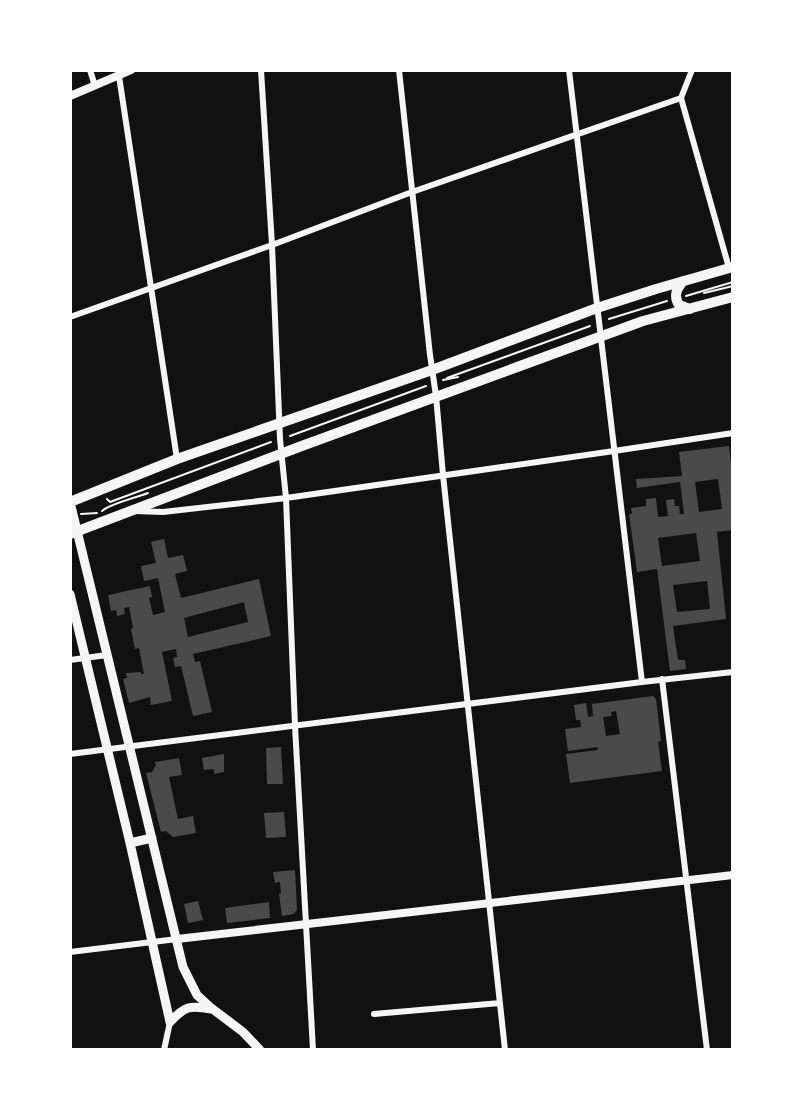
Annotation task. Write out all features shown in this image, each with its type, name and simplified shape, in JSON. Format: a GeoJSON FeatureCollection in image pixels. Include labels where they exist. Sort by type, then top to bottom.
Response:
{"type":"FeatureCollection","features":[{"type":"Feature","properties":{"kind":"main road"},"geometry":{"type":"LineString","coordinates":[[260,1050],[243,1031],[197,995],[183,967],[131,747],[74,532],[70,501],[177,459],[432,370],[597,308],[731,267]]}},
{"type":"Feature","properties":{"kind":"main road"},"geometry":{"type":"LineString","coordinates":[[683,281],[677,289],[676,298],[680,304],[690,309]]}},
{"type":"Feature","properties":{"kind":"main road"},"geometry":{"type":"LineString","coordinates":[[74,532],[643,321],[733,298]]}},
{"type":"Feature","properties":{"kind":"main road"},"geometry":{"type":"LineString","coordinates":[[70,594],[170,1021],[183,1009],[190,1007],[216,1010]]}},
{"type":"Feature","properties":{"kind":"main road"},"geometry":{"type":"LineString","coordinates":[[130,843],[152,838]]}},
{"type":"Feature","properties":{"kind":"street"},"geometry":{"type":"LineString","coordinates":[[90,70],[95,86]]}},
{"type":"Feature","properties":{"kind":"street"},"geometry":{"type":"LineString","coordinates":[[70,96],[131,70]]}},
{"type":"Feature","properties":{"kind":"street"},"geometry":{"type":"LineString","coordinates":[[261,70],[280,439],[286,498],[295,726],[313,1050]]}},
{"type":"Feature","properties":{"kind":"street"},"geometry":{"type":"LineString","coordinates":[[399,70],[435,382],[505,1050]]}},
{"type":"Feature","properties":{"kind":"street"},"geometry":{"type":"LineString","coordinates":[[569,70],[642,682]]}},
{"type":"Feature","properties":{"kind":"street"},"geometry":{"type":"LineString","coordinates":[[692,70],[681,98],[731,267]]}},
{"type":"Feature","properties":{"kind":"street"},"geometry":{"type":"LineString","coordinates":[[119,76],[177,459]]}},
{"type":"Feature","properties":{"kind":"street"},"geometry":{"type":"LineString","coordinates":[[70,317],[412,192],[681,98]]}},
{"type":"Feature","properties":{"kind":"street"},"geometry":{"type":"LineString","coordinates":[[130,511],[163,512],[286,498],[733,433]]}},
{"type":"Feature","properties":{"kind":"street"},"geometry":{"type":"LineString","coordinates":[[70,660],[107,654]]}},
{"type":"Feature","properties":{"kind":"street"},"geometry":{"type":"LineString","coordinates":[[70,754],[733,672]]}},
{"type":"Feature","properties":{"kind":"street"},"geometry":{"type":"LineString","coordinates":[[662,679],[707,1050]]}},
{"type":"Feature","properties":{"kind":"street"},"geometry":{"type":"LineString","coordinates":[[70,952],[733,875]]}},
{"type":"Feature","properties":{"kind":"street"},"geometry":{"type":"LineString","coordinates":[[374,1014],[500,1003]]}},
{"type":"Feature","properties":{"kind":"street"},"geometry":{"type":"LineString","coordinates":[[164,1050],[170,1021]]}},
{"type":"Feature","properties":{"kind":"path"},"geometry":{"type":"LineString","coordinates":[[102,497],[110,502],[643,307],[733,282]]}},
{"type":"Feature","properties":{"kind":"building"},"geometry":{"type":"Polygon","coordinates":[[[729,446],[733,483],[733,530],[717,532],[726,619],[673,626],[678,660],[685,660],[686,669],[670,671],[657,569],[637,572],[629,514],[632,514],[631,508],[646,506],[646,499],[656,498],[658,517],[668,516],[666,500],[674,499],[680,514],[684,514],[680,482],[637,488],[636,479],[682,476],[679,452],[729,446]],[[718,479],[695,482],[699,512],[722,509],[718,479]],[[696,533],[658,538],[662,566],[700,561],[696,533]],[[707,581],[673,585],[677,612],[710,609],[707,581]]]}},
{"type":"Feature","properties":{"kind":"building"},"geometry":{"type":"Polygon","coordinates":[[[164,539],[168,558],[183,555],[187,571],[175,574],[181,598],[259,579],[271,636],[193,654],[195,662],[200,661],[212,712],[193,716],[181,666],[175,667],[173,658],[177,657],[176,649],[162,652],[172,701],[151,705],[150,697],[129,703],[123,679],[127,678],[126,673],[144,674],[139,648],[135,649],[129,607],[124,608],[125,614],[117,616],[116,610],[111,611],[108,595],[150,586],[152,597],[149,598],[153,615],[165,612],[158,578],[144,581],[141,566],[156,563],[151,542],[164,539]],[[244,602],[184,618],[188,637],[248,622],[244,602]]]}},
{"type":"Feature","properties":{"kind":"building"},"geometry":{"type":"Polygon","coordinates":[[[653,696],[656,699],[662,771],[570,783],[566,754],[598,750],[597,747],[568,751],[565,729],[581,727],[580,720],[576,720],[574,705],[586,703],[588,717],[593,716],[592,704],[653,696]],[[616,711],[611,712],[612,716],[603,717],[606,736],[620,734],[616,711]]]}},
{"type":"Feature","properties":{"kind":"building"},"geometry":{"type":"Polygon","coordinates":[[[281,747],[283,784],[267,784],[266,748],[281,747]]]}},
{"type":"Feature","properties":{"kind":"building"},"geometry":{"type":"Polygon","coordinates":[[[224,754],[224,772],[214,774],[214,769],[204,770],[202,758],[224,754]]]}},
{"type":"Feature","properties":{"kind":"building"},"geometry":{"type":"Polygon","coordinates":[[[179,758],[182,775],[169,777],[178,819],[193,816],[196,833],[173,837],[166,831],[161,832],[146,773],[152,772],[155,762],[179,758]]]}},
{"type":"Feature","properties":{"kind":"building"},"geometry":{"type":"Polygon","coordinates":[[[284,812],[286,837],[266,838],[264,813],[284,812]]]}},
{"type":"Feature","properties":{"kind":"building"},"geometry":{"type":"Polygon","coordinates":[[[295,870],[297,910],[293,914],[282,916],[280,882],[275,883],[273,872],[295,870]]]}},
{"type":"Feature","properties":{"kind":"building"},"geometry":{"type":"Polygon","coordinates":[[[198,901],[203,920],[188,923],[184,904],[198,901]]]}},
{"type":"Feature","properties":{"kind":"building"},"geometry":{"type":"Polygon","coordinates":[[[269,902],[270,918],[227,923],[225,908],[269,902]]]}}]}
